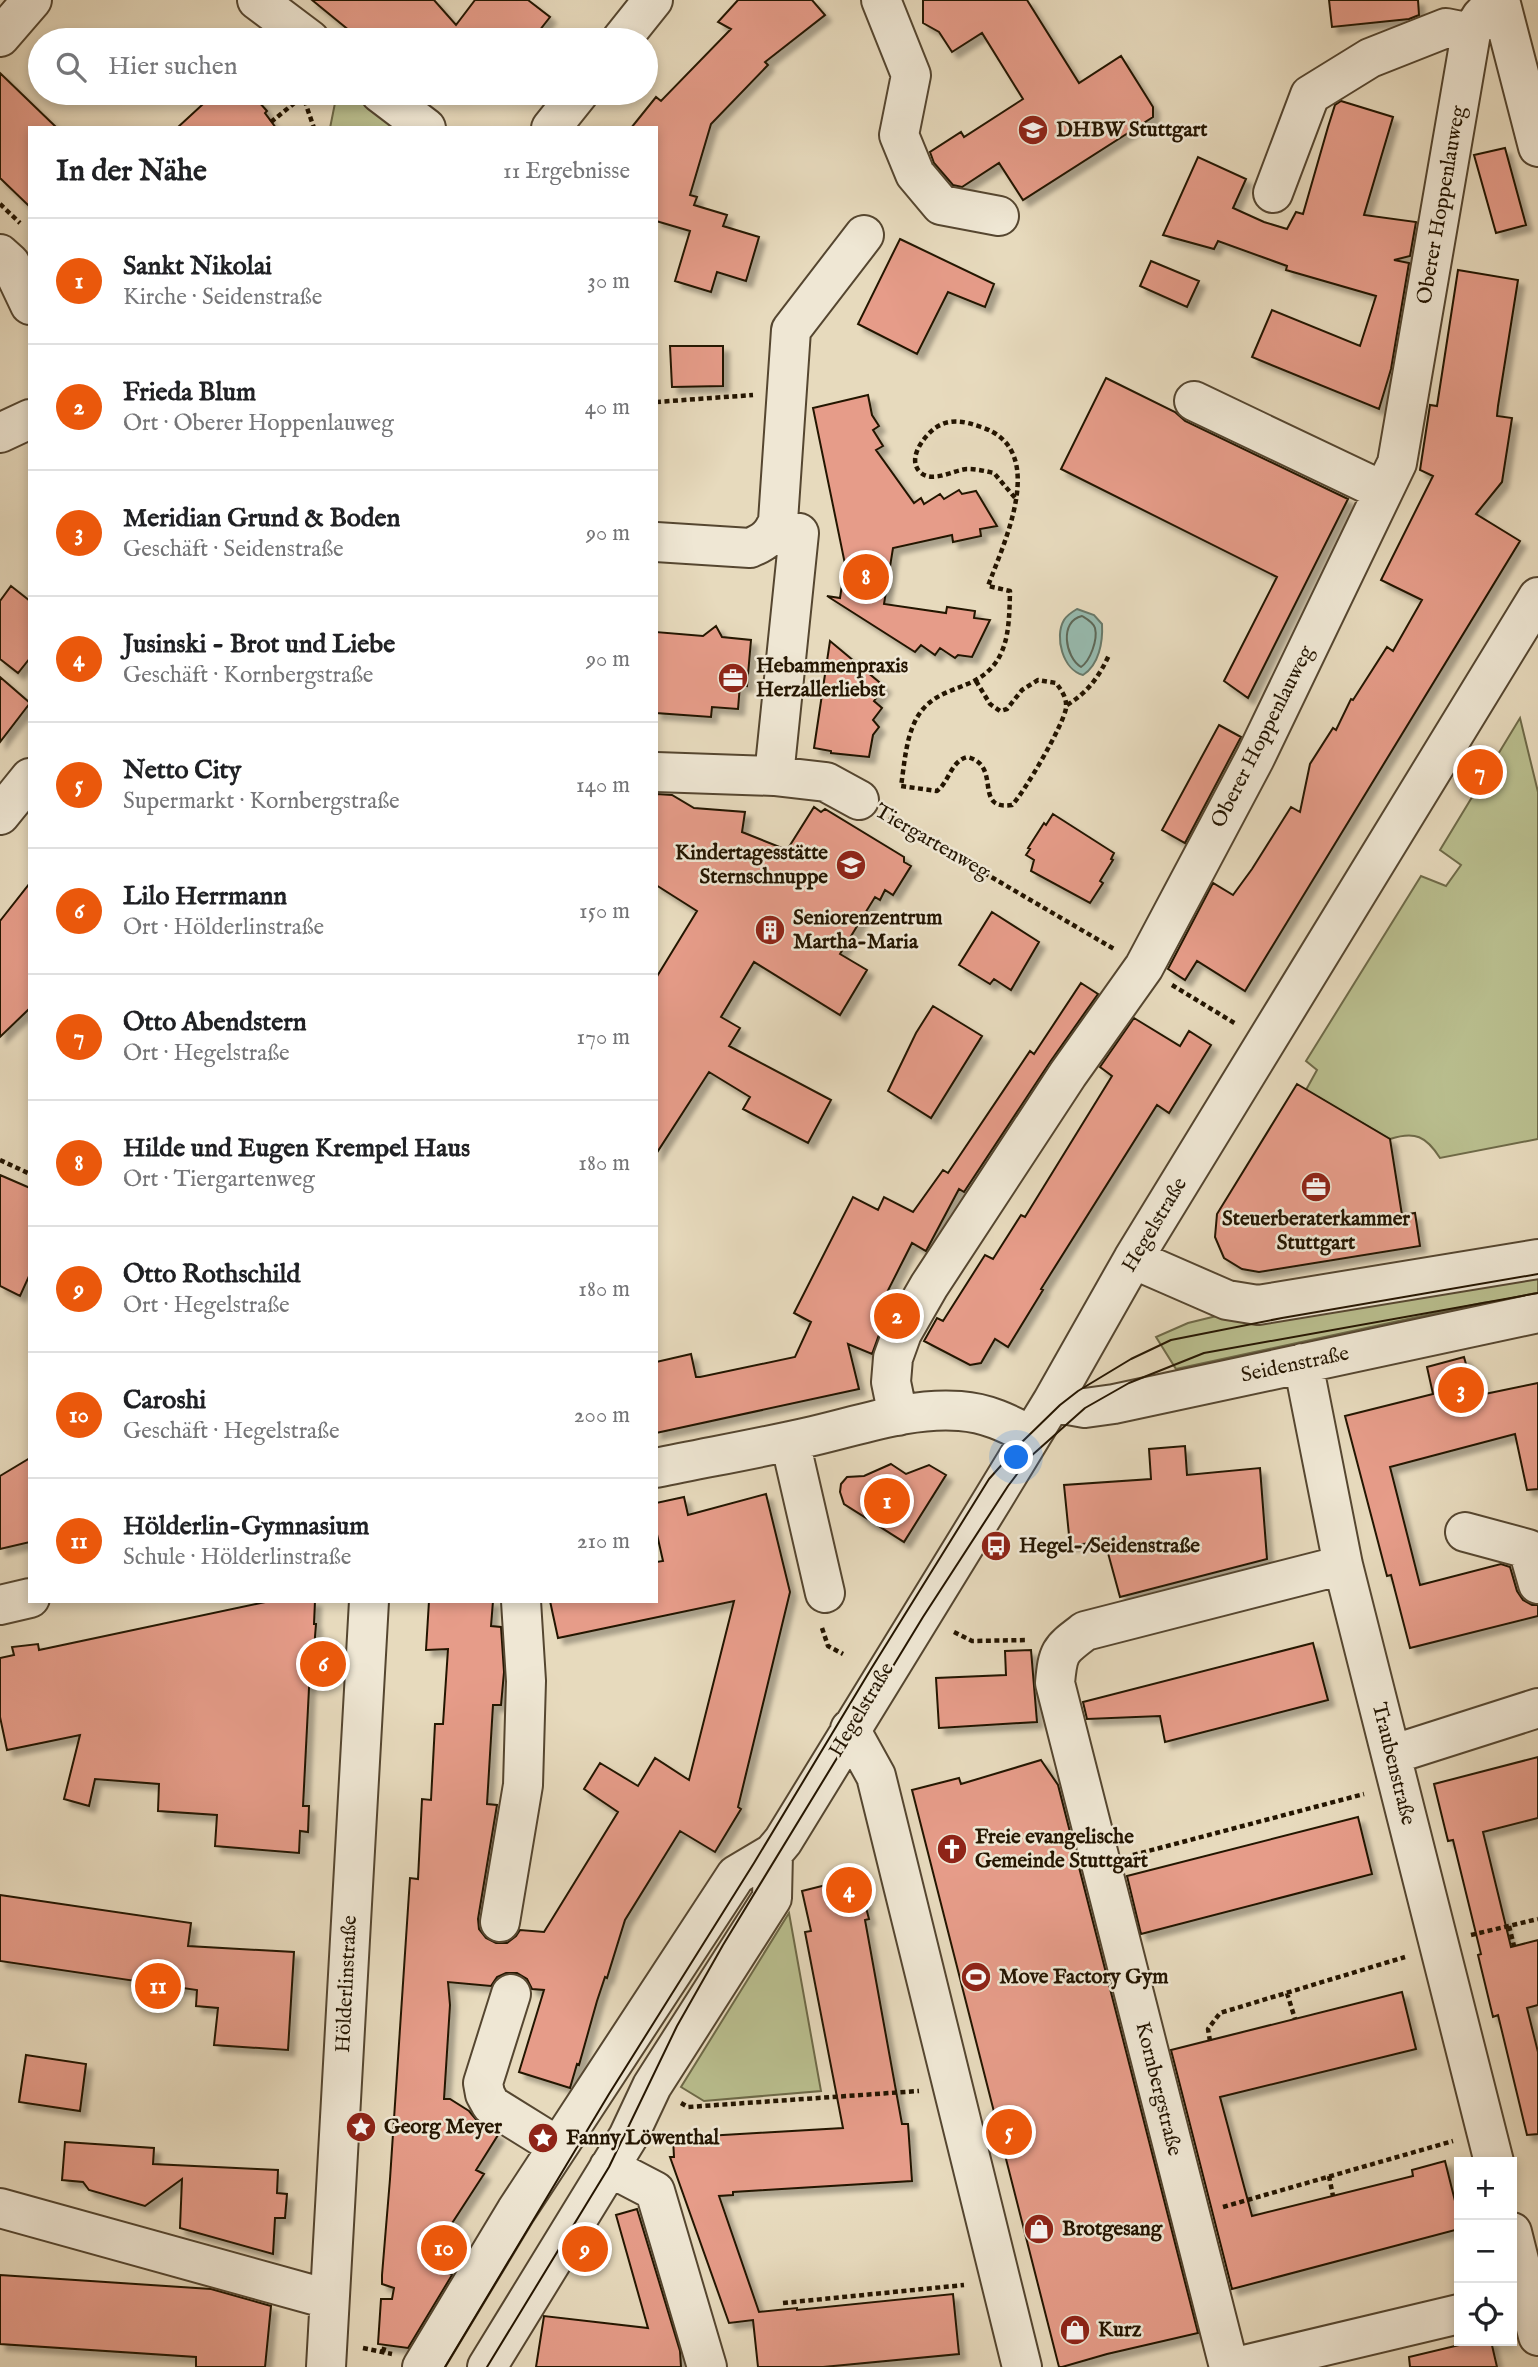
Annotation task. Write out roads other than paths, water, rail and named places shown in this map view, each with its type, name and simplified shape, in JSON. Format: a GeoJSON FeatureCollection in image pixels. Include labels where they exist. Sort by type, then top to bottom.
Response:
{"type":"FeatureCollection","features":[{"type":"Feature","properties":{"kind":"street"},"geometry":{"type":"LineString","coordinates":[[0,37],[32,0]]}},
{"type":"Feature","properties":{"kind":"street"},"geometry":{"type":"LineString","coordinates":[[257,0],[294,28]]}},
{"type":"Feature","properties":{"kind":"street"},"geometry":{"type":"LineString","coordinates":[[631,28],[653,0]]}},
{"type":"Feature","properties":{"kind":"street"},"geometry":{"type":"LineString","coordinates":[[881,0],[911,75],[899,135],[915,174],[942,205],[999,215]]}},
{"type":"Feature","properties":{"kind":"street"},"geometry":{"type":"LineString","coordinates":[[1499,0],[1538,147]]}},
{"type":"Feature","properties":{"kind":"street","name":"Oberer Hoppenlauweg"},"geometry":{"type":"LineString","coordinates":[[898,1416],[891,1382],[893,1358],[902,1333],[929,1286],[1069,1074],[1144,967],[1255,758],[1397,463],[1471,33],[1481,17],[1499,0]]}},
{"type":"Feature","properties":{"kind":"street"},"geometry":{"type":"LineString","coordinates":[[1273,193],[1310,95],[1370,58],[1446,28],[1471,33]]}},
{"type":"Feature","properties":{"kind":"street"},"geometry":{"type":"LineString","coordinates":[[396,105],[423,126]]}},
{"type":"Feature","properties":{"kind":"street"},"geometry":{"type":"LineString","coordinates":[[553,126],[569,105]]}},
{"type":"Feature","properties":{"kind":"street"},"geometry":{"type":"LineString","coordinates":[[658,542],[751,548],[773,533],[778,521],[791,330],[864,235]]}},
{"type":"Feature","properties":{"kind":"street"},"geometry":{"type":"LineString","coordinates":[[0,254],[10,263],[28,301]]}},
{"type":"Feature","properties":{"kind":"street"},"geometry":{"type":"LineString","coordinates":[[1194,401],[1384,491]]}},
{"type":"Feature","properties":{"kind":"street"},"geometry":{"type":"LineString","coordinates":[[0,433],[28,420]]}},
{"type":"Feature","properties":{"kind":"street"},"geometry":{"type":"LineString","coordinates":[[774,776],[799,533]]}},
{"type":"Feature","properties":{"kind":"street","name":"Hegelstraße"},"geometry":{"type":"LineString","coordinates":[[411,2361],[516,2211],[736,1875],[773,1853],[783,1841],[1052,1402],[1133,1259],[1527,630],[1538,597]]}},
{"type":"Feature","properties":{"kind":"street","name":"Tiergartenweg"},"geometry":{"type":"LineString","coordinates":[[658,772],[774,776],[826,782],[859,800]]}},
{"type":"Feature","properties":{"kind":"street"},"geometry":{"type":"LineString","coordinates":[[0,815],[28,780]]}},
{"type":"Feature","properties":{"kind":"street"},"geometry":{"type":"LineString","coordinates":[[1133,1259],[1227,1300],[1258,1305],[1538,1259]]}},
{"type":"Feature","properties":{"kind":"street","name":"Seidenstraße"},"geometry":{"type":"LineString","coordinates":[[1052,1402],[1085,1408],[1114,1404],[1538,1313]]}},
{"type":"Feature","properties":{"kind":"street","name":"Traubenstraße"},"geometry":{"type":"LineString","coordinates":[[1303,1363],[1343,1565],[1391,1755],[1426,1949],[1492,2157]]}},
{"type":"Feature","properties":{"kind":"street"},"geometry":{"type":"LineString","coordinates":[[658,1468],[935,1410],[962,1411],[995,1417],[1030,1435]]}},
{"type":"Feature","properties":{"kind":"street"},"geometry":{"type":"LineString","coordinates":[[790,1441],[825,1593]]}},
{"type":"Feature","properties":{"kind":"street"},"geometry":{"type":"LineString","coordinates":[[1465,1532],[1528,1549],[1538,1584]]}},
{"type":"Feature","properties":{"kind":"street","name":"Kornbergstraße"},"geometry":{"type":"LineString","coordinates":[[1229,2367],[1055,1682],[1057,1664],[1062,1648],[1086,1631],[1343,1565]]}},
{"type":"Feature","properties":{"kind":"street"},"geometry":{"type":"LineString","coordinates":[[0,1605],[28,1598]]}},
{"type":"Feature","properties":{"kind":"street","name":"Hölderlinstraße"},"geometry":{"type":"LineString","coordinates":[[341,2357],[328,2299],[369,1603]]}},
{"type":"Feature","properties":{"kind":"street"},"geometry":{"type":"LineString","coordinates":[[500,1922],[523,1785],[526,1681],[521,1603]]}},
{"type":"Feature","properties":{"kind":"street"},"geometry":{"type":"LineString","coordinates":[[1391,1755],[1538,1708]]}},
{"type":"Feature","properties":{"kind":"street"},"geometry":{"type":"LineString","coordinates":[[850,1729],[876,1776],[1021,2367]]}},
{"type":"Feature","properties":{"kind":"street"},"geometry":{"type":"LineString","coordinates":[[487,2367],[628,2137],[652,2086],[772,1898],[773,1853]]}},
{"type":"Feature","properties":{"kind":"street"},"geometry":{"type":"LineString","coordinates":[[511,1994],[483,2083],[485,2094],[492,2105],[557,2146]]}},
{"type":"Feature","properties":{"kind":"street"},"geometry":{"type":"LineString","coordinates":[[609,2167],[655,2191],[707,2367]]}},
{"type":"Feature","properties":{"kind":"street"},"geometry":{"type":"LineString","coordinates":[[0,2208],[328,2299]]}},
{"type":"Feature","properties":{"kind":"street"},"geometry":{"type":"LineString","coordinates":[[1517,2254],[1538,2336]]}},
{"type":"Feature","properties":{"kind":"street"},"geometry":{"type":"LineString","coordinates":[[1236,2367],[1454,2315]]}},
{"type":"Feature","properties":{"kind":"water"},"geometry":{"type":"Polygon","coordinates":[[[1077,609],[1094,615],[1102,624],[1099,652],[1093,665],[1083,675],[1070,667],[1060,644],[1064,620],[1077,609]]]}},
{"type":"Feature","properties":{"kind":"tram line"},"geometry":{"type":"LineString","coordinates":[[445,2367],[609,2094],[989,1479],[1023,1441],[1078,1391],[1131,1359],[1171,1340],[1538,1274]]}},
{"type":"Feature","properties":{"kind":"tram line"},"geometry":{"type":"LineString","coordinates":[[487,2367],[609,2167],[677,2026],[723,1945],[923,1617],[1008,1486],[1030,1457],[1085,1408],[1129,1383],[1204,1353],[1538,1293]]}},
{"type":"Feature","properties":{"kind":"place","name":"DHBW Stuttgart"},"geometry":{"type":"Point","coordinates":[1033,130]}},
{"type":"Feature","properties":{"kind":"place","name":"Hilde und Eugen Krempel Haus"},"geometry":{"type":"Point","coordinates":[866,577]}},
{"type":"Feature","properties":{"kind":"place","name":"Hebammenpraxis Herzallerliebst"},"geometry":{"type":"Point","coordinates":[733,678]}},
{"type":"Feature","properties":{"kind":"place","name":"Otto Abendstern"},"geometry":{"type":"Point","coordinates":[1480,772]}},
{"type":"Feature","properties":{"kind":"place","name":"Kindertagesstätte Sternschnuppe"},"geometry":{"type":"Point","coordinates":[851,865]}},
{"type":"Feature","properties":{"kind":"place","name":"Seniorenzentrum Martha-Maria"},"geometry":{"type":"Point","coordinates":[770,930]}},
{"type":"Feature","properties":{"kind":"place","name":"Steuerberaterkammer Stuttgart"},"geometry":{"type":"Point","coordinates":[1316,1187]}},
{"type":"Feature","properties":{"kind":"place","name":"Frieda Blum"},"geometry":{"type":"Point","coordinates":[897,1316]}},
{"type":"Feature","properties":{"kind":"place","name":"Meridian Grund & Boden"},"geometry":{"type":"Point","coordinates":[1461,1390]}},
{"type":"Feature","properties":{"kind":"place","name":"Sankt Nikolai"},"geometry":{"type":"Point","coordinates":[887,1501]}},
{"type":"Feature","properties":{"kind":"place","name":"Hegel-/Seidenstraße"},"geometry":{"type":"Point","coordinates":[996,1546]}},
{"type":"Feature","properties":{"kind":"place","name":"Lilo Herrmann"},"geometry":{"type":"Point","coordinates":[323,1664]}},
{"type":"Feature","properties":{"kind":"place","name":"Freie evangelische Gemeinde Stuttgart"},"geometry":{"type":"Point","coordinates":[952,1849]}},
{"type":"Feature","properties":{"kind":"place","name":"Jusinski - Brot und Liebe"},"geometry":{"type":"Point","coordinates":[849,1890]}},
{"type":"Feature","properties":{"kind":"place","name":"Move Factory Gym"},"geometry":{"type":"Point","coordinates":[976,1977]}},
{"type":"Feature","properties":{"kind":"place","name":"Hölderlin-Gymnasium"},"geometry":{"type":"Point","coordinates":[158,1986]}},
{"type":"Feature","properties":{"kind":"place","name":"Georg Meyer"},"geometry":{"type":"Point","coordinates":[361,2127]}},
{"type":"Feature","properties":{"kind":"place","name":"Netto City"},"geometry":{"type":"Point","coordinates":[1009,2132]}},
{"type":"Feature","properties":{"kind":"place","name":"Fanny Löwenthal"},"geometry":{"type":"Point","coordinates":[543,2138]}},
{"type":"Feature","properties":{"kind":"place","name":"Brotgesang"},"geometry":{"type":"Point","coordinates":[1039,2229]}},
{"type":"Feature","properties":{"kind":"place","name":"Caroshi"},"geometry":{"type":"Point","coordinates":[444,2248]}},
{"type":"Feature","properties":{"kind":"place","name":"Otto Rothschild"},"geometry":{"type":"Point","coordinates":[585,2249]}},
{"type":"Feature","properties":{"kind":"place","name":"Kurz"},"geometry":{"type":"Point","coordinates":[1075,2330]}}]}
